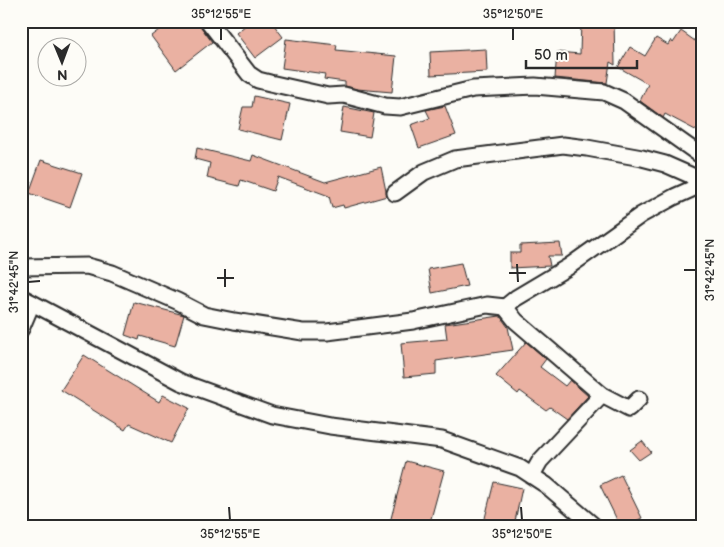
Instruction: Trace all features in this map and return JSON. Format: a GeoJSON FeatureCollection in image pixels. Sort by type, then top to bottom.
{"type":"FeatureCollection","features":[{"type":"Feature","properties":{"kind":"street"},"geometry":{"type":"LineString","coordinates":[[208,21],[249,74],[258,80],[328,96],[344,95],[400,108],[473,89],[502,86],[535,86],[604,92],[624,101],[703,157]]}},
{"type":"Feature","properties":{"kind":"street"},"geometry":{"type":"LineString","coordinates":[[395,193],[424,172],[455,159],[563,145],[657,162],[690,176],[702,184],[641,215],[568,267],[516,298],[505,307]]}},
{"type":"Feature","properties":{"kind":"street"},"geometry":{"type":"LineString","coordinates":[[21,267],[87,266],[112,273],[145,289],[177,301],[204,315],[234,322],[303,332],[326,332],[413,321],[487,304],[505,307],[516,322],[602,395],[629,409],[639,399]]}},
{"type":"Feature","properties":{"kind":"street"},"geometry":{"type":"LineString","coordinates":[[21,329],[27,300],[181,382],[272,415],[330,426],[442,440],[520,468],[546,485],[594,526]]}},
{"type":"Feature","properties":{"kind":"street"},"geometry":{"type":"LineString","coordinates":[[532,475],[540,461],[602,395]]}},
{"type":"Feature","properties":{"kind":"building"},"geometry":{"type":"Polygon","coordinates":[[[171,21],[199,21],[212,42],[176,70],[151,36],[171,21]]]}},
{"type":"Feature","properties":{"kind":"building"},"geometry":{"type":"Polygon","coordinates":[[[251,21],[271,21],[283,37],[255,58],[236,33],[251,21]]]}},
{"type":"Feature","properties":{"kind":"building"},"geometry":{"type":"Polygon","coordinates":[[[581,21],[614,21],[615,65],[610,62],[607,83],[555,78],[557,52],[580,54],[581,21]]]}},
{"type":"Feature","properties":{"kind":"building"},"geometry":{"type":"Polygon","coordinates":[[[703,29],[703,134],[665,114],[663,118],[640,101],[648,84],[618,67],[630,47],[645,56],[656,38],[668,45],[671,40],[673,43],[681,31],[695,41],[703,29]]]}},
{"type":"Feature","properties":{"kind":"building"},"geometry":{"type":"Polygon","coordinates":[[[286,39],[337,45],[336,50],[396,56],[392,92],[357,89],[345,86],[345,82],[324,79],[325,74],[282,68],[286,39]]]}},
{"type":"Feature","properties":{"kind":"building"},"geometry":{"type":"Polygon","coordinates":[[[486,49],[487,72],[431,75],[430,52],[486,49]]]}},
{"type":"Feature","properties":{"kind":"building"},"geometry":{"type":"Polygon","coordinates":[[[254,96],[290,104],[282,140],[238,129],[243,107],[252,107],[254,96]]]}},
{"type":"Feature","properties":{"kind":"building"},"geometry":{"type":"Polygon","coordinates":[[[445,106],[456,135],[419,148],[411,125],[430,118],[426,110],[445,106]]]}},
{"type":"Feature","properties":{"kind":"building"},"geometry":{"type":"Polygon","coordinates":[[[344,107],[374,113],[370,137],[340,132],[344,107]]]}},
{"type":"Feature","properties":{"kind":"building"},"geometry":{"type":"Polygon","coordinates":[[[197,148],[251,161],[253,155],[325,182],[381,167],[387,196],[344,208],[343,205],[332,208],[329,196],[278,177],[273,191],[241,180],[239,186],[207,178],[210,163],[195,159],[197,148]]]}},
{"type":"Feature","properties":{"kind":"building"},"geometry":{"type":"Polygon","coordinates":[[[41,160],[82,173],[70,207],[29,193],[41,160]]]}},
{"type":"Feature","properties":{"kind":"building"},"geometry":{"type":"Polygon","coordinates":[[[560,243],[562,256],[548,256],[550,266],[510,268],[510,253],[520,253],[520,245],[560,243]]]}},
{"type":"Feature","properties":{"kind":"building"},"geometry":{"type":"Polygon","coordinates":[[[461,263],[467,286],[432,293],[428,269],[461,263]]]}},
{"type":"Feature","properties":{"kind":"building"},"geometry":{"type":"Polygon","coordinates":[[[134,302],[184,315],[175,346],[140,336],[139,340],[125,335],[134,302]]]}},
{"type":"Feature","properties":{"kind":"building"},"geometry":{"type":"Polygon","coordinates":[[[500,316],[508,327],[513,350],[436,361],[436,374],[404,377],[401,343],[447,339],[445,324],[500,316]]]}},
{"type":"Feature","properties":{"kind":"building"},"geometry":{"type":"Polygon","coordinates":[[[526,342],[546,359],[540,367],[565,386],[570,380],[588,396],[567,419],[550,407],[546,410],[520,391],[518,394],[496,376],[526,342]]]}},
{"type":"Feature","properties":{"kind":"building"},"geometry":{"type":"Polygon","coordinates":[[[84,355],[159,402],[163,395],[189,408],[171,443],[129,424],[125,430],[61,390],[84,355]]]}},
{"type":"Feature","properties":{"kind":"building"},"geometry":{"type":"Polygon","coordinates":[[[642,441],[651,452],[639,460],[630,450],[642,441]]]}},
{"type":"Feature","properties":{"kind":"building"},"geometry":{"type":"Polygon","coordinates":[[[406,461],[444,471],[429,526],[389,526],[406,461]]]}},
{"type":"Feature","properties":{"kind":"building"},"geometry":{"type":"Polygon","coordinates":[[[621,475],[642,518],[625,526],[620,526],[600,485],[621,475]]]}},
{"type":"Feature","properties":{"kind":"building"},"geometry":{"type":"Polygon","coordinates":[[[494,482],[522,488],[514,526],[483,526],[494,482]]]}}]}
